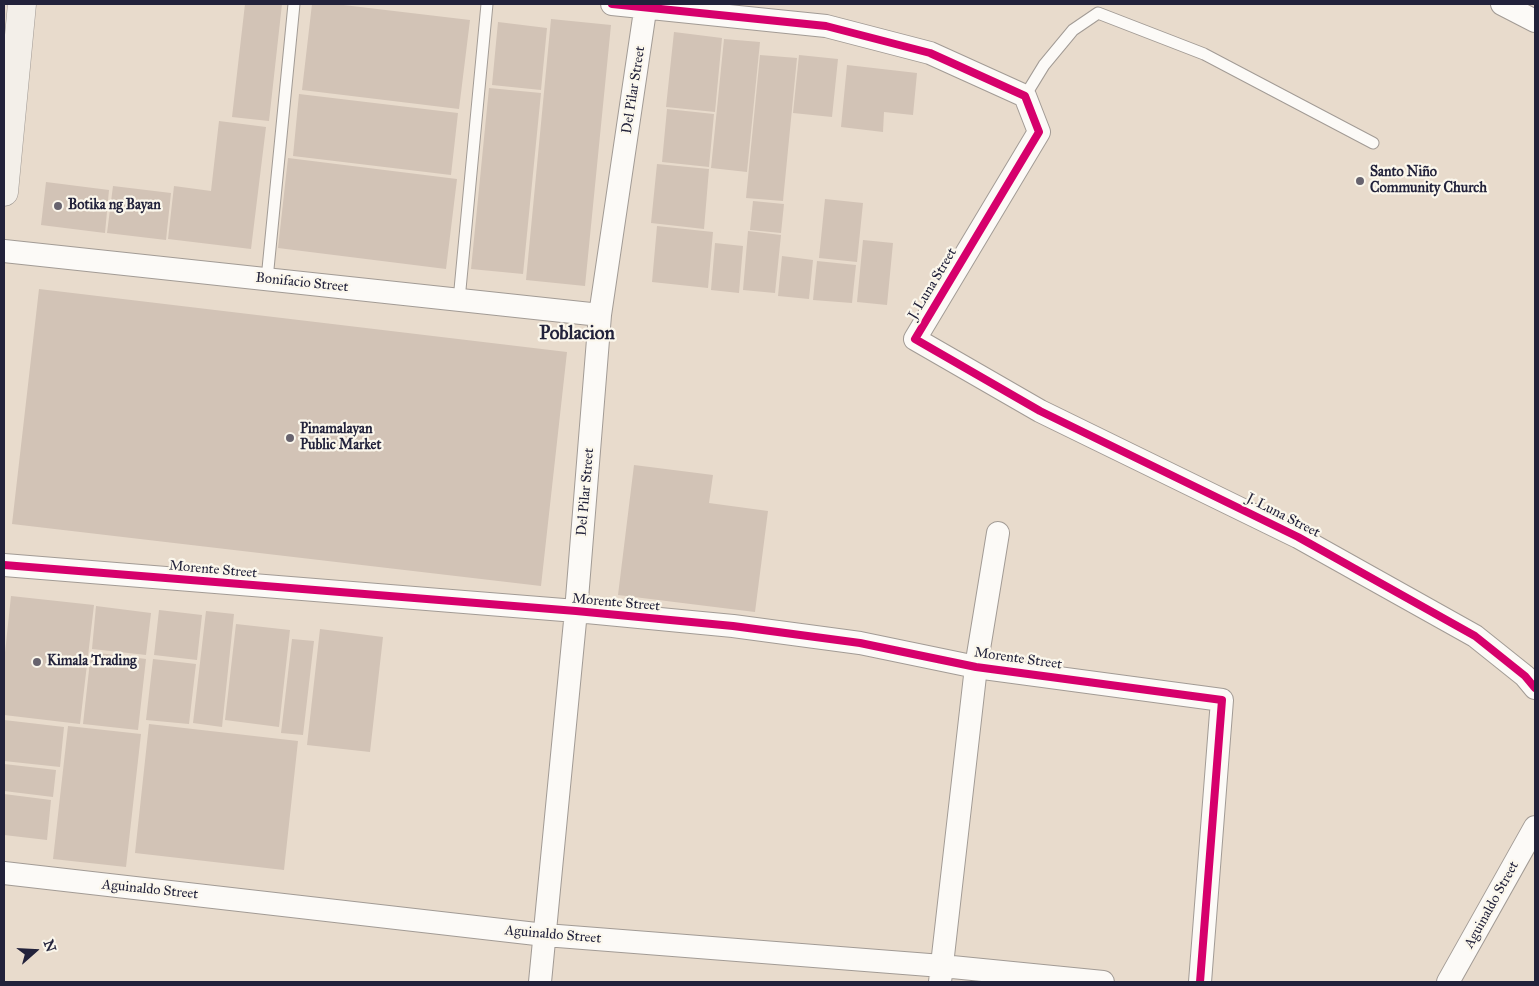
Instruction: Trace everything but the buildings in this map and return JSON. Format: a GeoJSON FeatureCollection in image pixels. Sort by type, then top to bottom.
{"type":"FeatureCollection","features":[{"type":"Feature","properties":{"kind":"street"},"geometry":{"type":"LineString","coordinates":[[4,192],[22,4]]}},
{"type":"Feature","properties":{"kind":"street"},"geometry":{"type":"LineString","coordinates":[[612,4],[826,26],[930,53],[1025,96]]}},
{"type":"Feature","properties":{"kind":"street"},"geometry":{"type":"LineString","coordinates":[[1502,4],[1535,21]]}},
{"type":"Feature","properties":{"kind":"street","name":"Del Pilar Street"},"geometry":{"type":"LineString","coordinates":[[540,982],[576,611],[600,314],[646,6]]}},
{"type":"Feature","properties":{"kind":"street","name":"J. Luna Street"},"geometry":{"type":"LineString","coordinates":[[1025,96],[1039,132],[915,339],[1040,410],[1307,541],[1475,636],[1525,676],[1535,688]]}},
{"type":"Feature","properties":{"kind":"street","name":"Bonifacio Street"},"geometry":{"type":"LineString","coordinates":[[4,252],[600,314]]}},
{"type":"Feature","properties":{"kind":"street"},"geometry":{"type":"LineString","coordinates":[[941,974],[976,667],[998,533]]}},
{"type":"Feature","properties":{"kind":"street","name":"Morente Street"},"geometry":{"type":"LineString","coordinates":[[4,566],[576,611],[733,626],[860,643],[976,667],[1222,700],[1200,982]]}},
{"type":"Feature","properties":{"kind":"street","name":"Aguinaldo Street"},"geometry":{"type":"LineString","coordinates":[[1448,982],[1535,827]]}},
{"type":"Feature","properties":{"kind":"street","name":"Aguinaldo Street"},"geometry":{"type":"LineString","coordinates":[[4,873],[545,935],[941,974],[1103,982]]}},
{"type":"Feature","properties":{"kind":"lane"},"geometry":{"type":"LineString","coordinates":[[267,279],[294,4]]}},
{"type":"Feature","properties":{"kind":"lane"},"geometry":{"type":"LineString","coordinates":[[460,300],[487,4]]}},
{"type":"Feature","properties":{"kind":"lane"},"geometry":{"type":"LineString","coordinates":[[1025,96],[1044,65],[1073,30],[1098,13],[1204,54],[1372,143]]}},
{"type":"Feature","properties":{"kind":"cycle path"},"geometry":{"type":"LineString","coordinates":[[612,4],[826,26],[930,53],[1025,96],[1039,132],[915,339],[1040,411],[1298,537],[1475,636],[1525,676],[1535,688]]}},
{"type":"Feature","properties":{"kind":"cycle path"},"geometry":{"type":"LineString","coordinates":[[4,565],[576,611],[733,626],[860,643],[976,667],[1222,700],[1200,982]]}},
{"type":"Feature","properties":{"kind":"place","name":"Santo Niño Community Church"},"geometry":{"type":"Point","coordinates":[1360,181]}},
{"type":"Feature","properties":{"kind":"place","name":"Botika ng Bayan"},"geometry":{"type":"Point","coordinates":[58,206]}},
{"type":"Feature","properties":{"kind":"place","name":"Pinamalayan Public Market"},"geometry":{"type":"Point","coordinates":[290,438]}},
{"type":"Feature","properties":{"kind":"place","name":"Kimala Trading"},"geometry":{"type":"Point","coordinates":[37,662]}},
{"type":"Feature","properties":{"kind":"district","name":"Poblacion"},"geometry":{"type":"Point","coordinates":[577,334]}}]}
